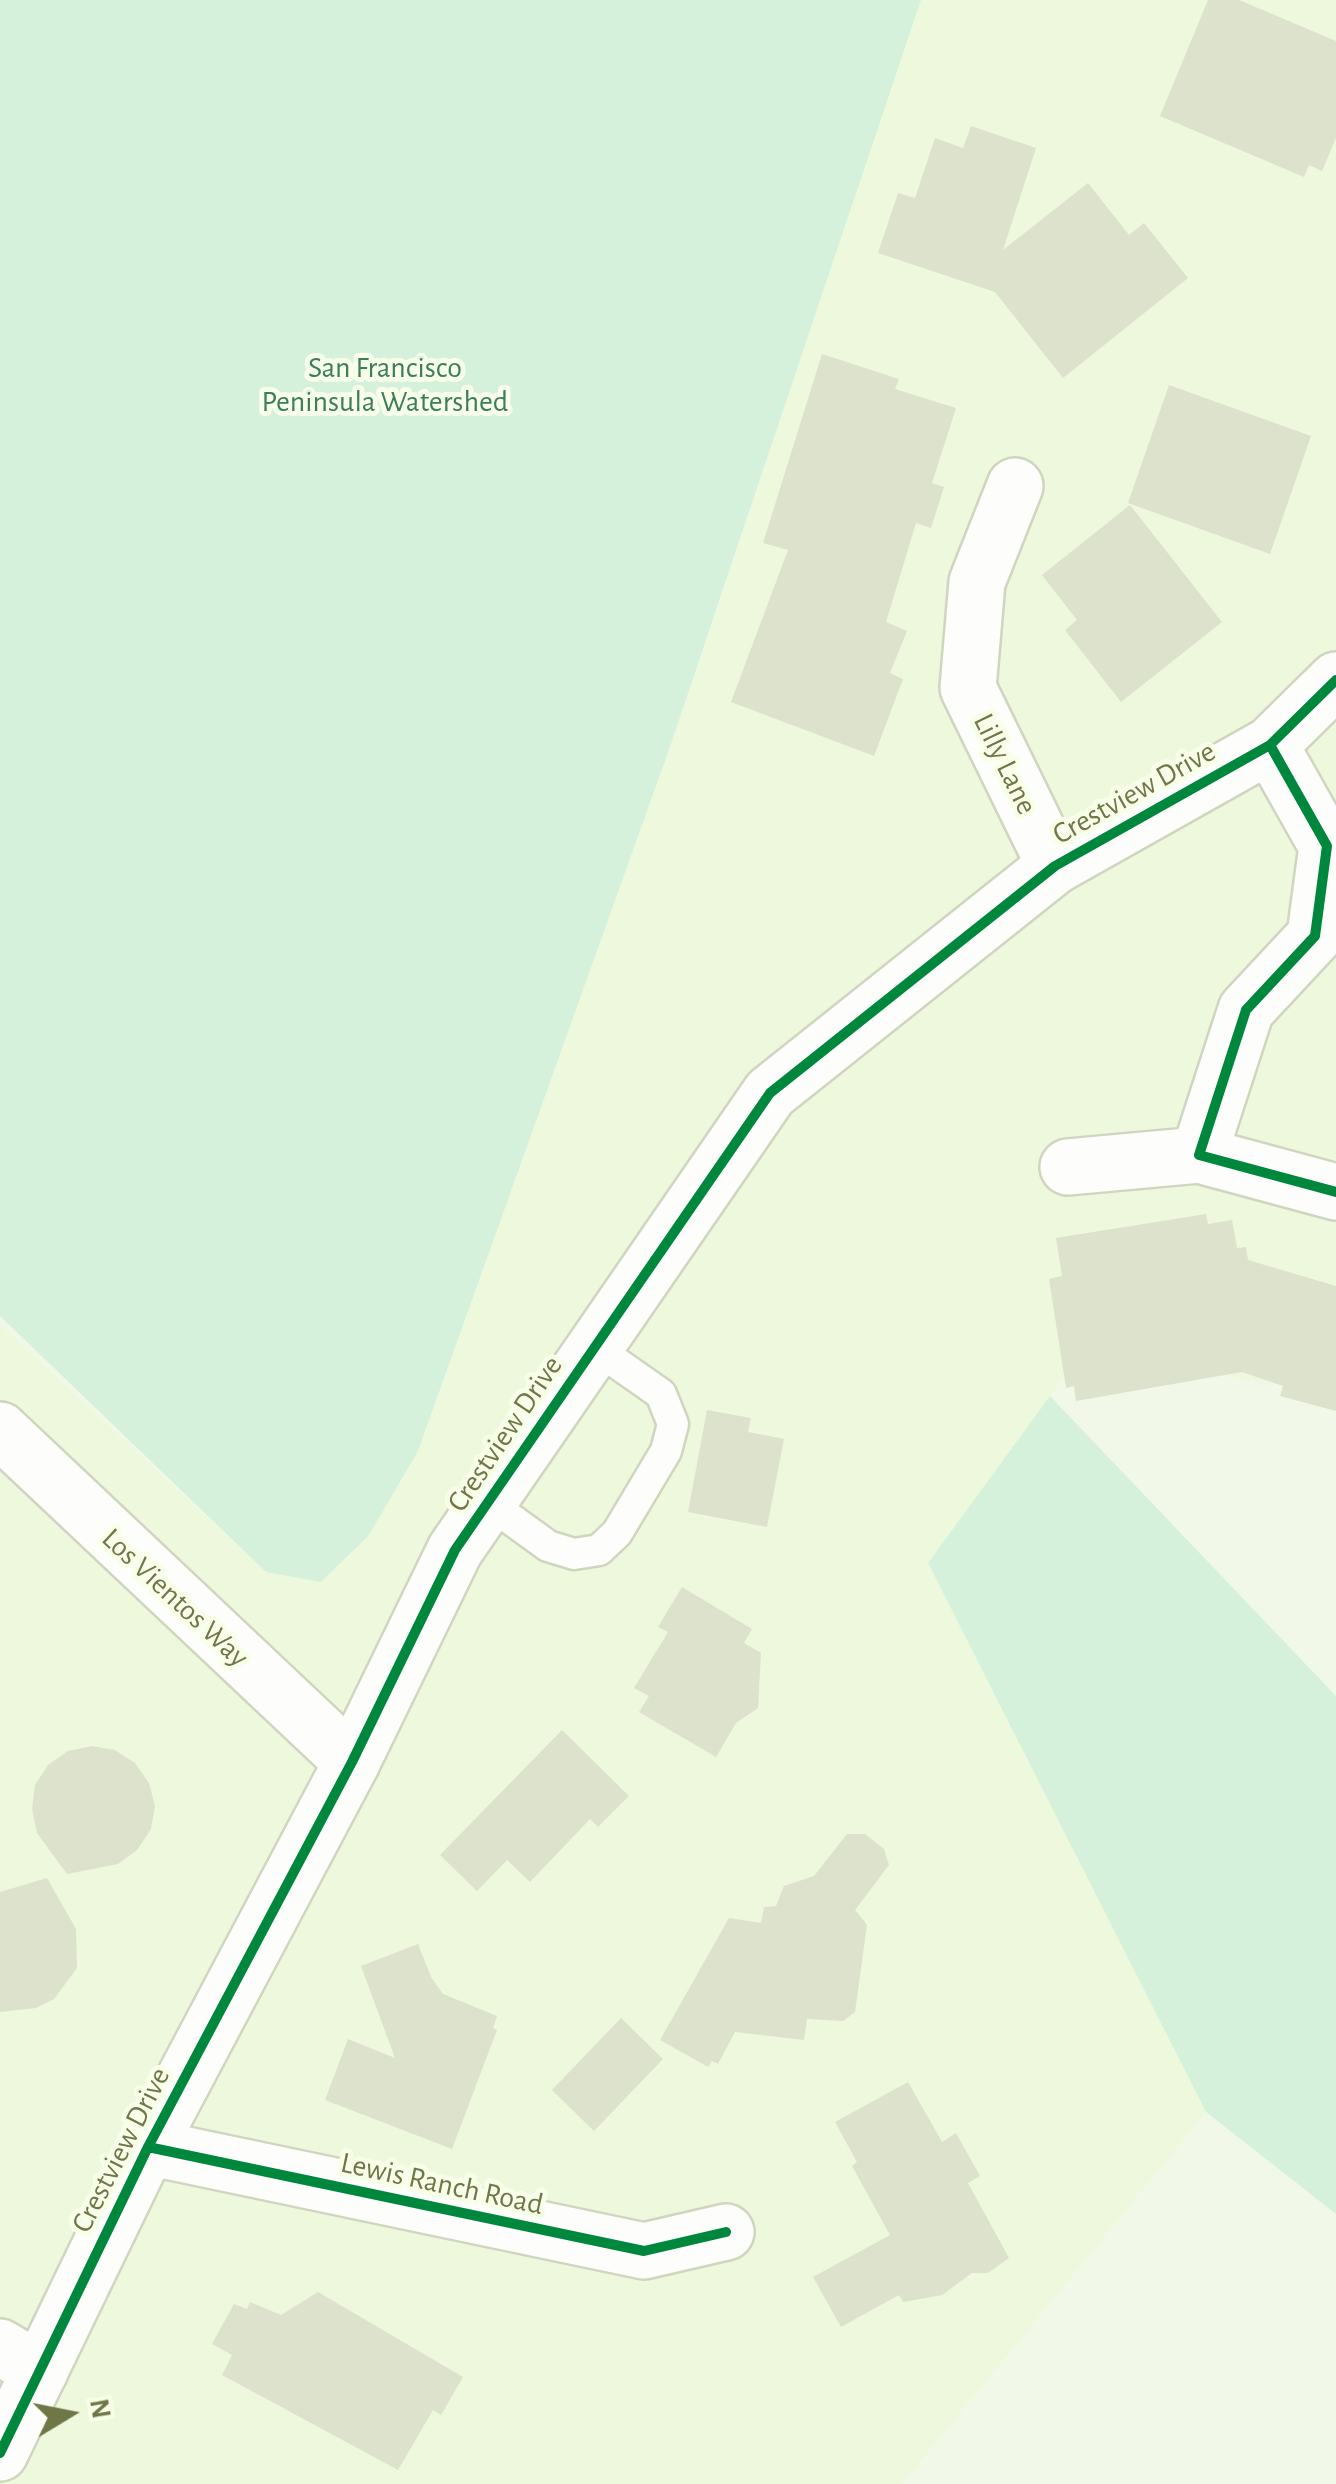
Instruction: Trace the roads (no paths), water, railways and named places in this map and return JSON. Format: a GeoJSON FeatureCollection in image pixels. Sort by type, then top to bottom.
{"type":"FeatureCollection","features":[{"type":"Feature","properties":{"kind":"street","name":"Lilly Lane"},"geometry":{"type":"LineString","coordinates":[[1015,486],[977,582],[968,688],[1054,866]]}},
{"type":"Feature","properties":{"kind":"street","name":"Crestview Drive"},"geometry":{"type":"LineString","coordinates":[[0,2454],[20,2359],[148,2148],[352,1762],[455,1550],[770,1093],[1054,866],[1270,745],[1336,680]]}},
{"type":"Feature","properties":{"kind":"street"},"geometry":{"type":"LineString","coordinates":[[1199,1155],[1246,1010],[1315,936],[1326,846],[1270,745]]}},
{"type":"Feature","properties":{"kind":"street"},"geometry":{"type":"LineString","coordinates":[[1068,1166],[1199,1155],[1336,1192]]}},
{"type":"Feature","properties":{"kind":"street","name":"Los Vientos Way"},"geometry":{"type":"LineString","coordinates":[[0,1430],[352,1762]]}},
{"type":"Feature","properties":{"kind":"street","name":"Lewis Ranch Road"},"geometry":{"type":"LineString","coordinates":[[148,2148],[644,2251],[726,2232]]}},
{"type":"Feature","properties":{"kind":"lane"},"geometry":{"type":"LineString","coordinates":[[490,1504],[548,1546],[574,1554],[599,1550],[617,1533],[666,1450],[673,1424],[661,1394],[594,1347]]}},
{"type":"Feature","properties":{"kind":"park label","name":"San Francisco Peninsula Watershed"},"geometry":{"type":"Point","coordinates":[385,385]}}]}
